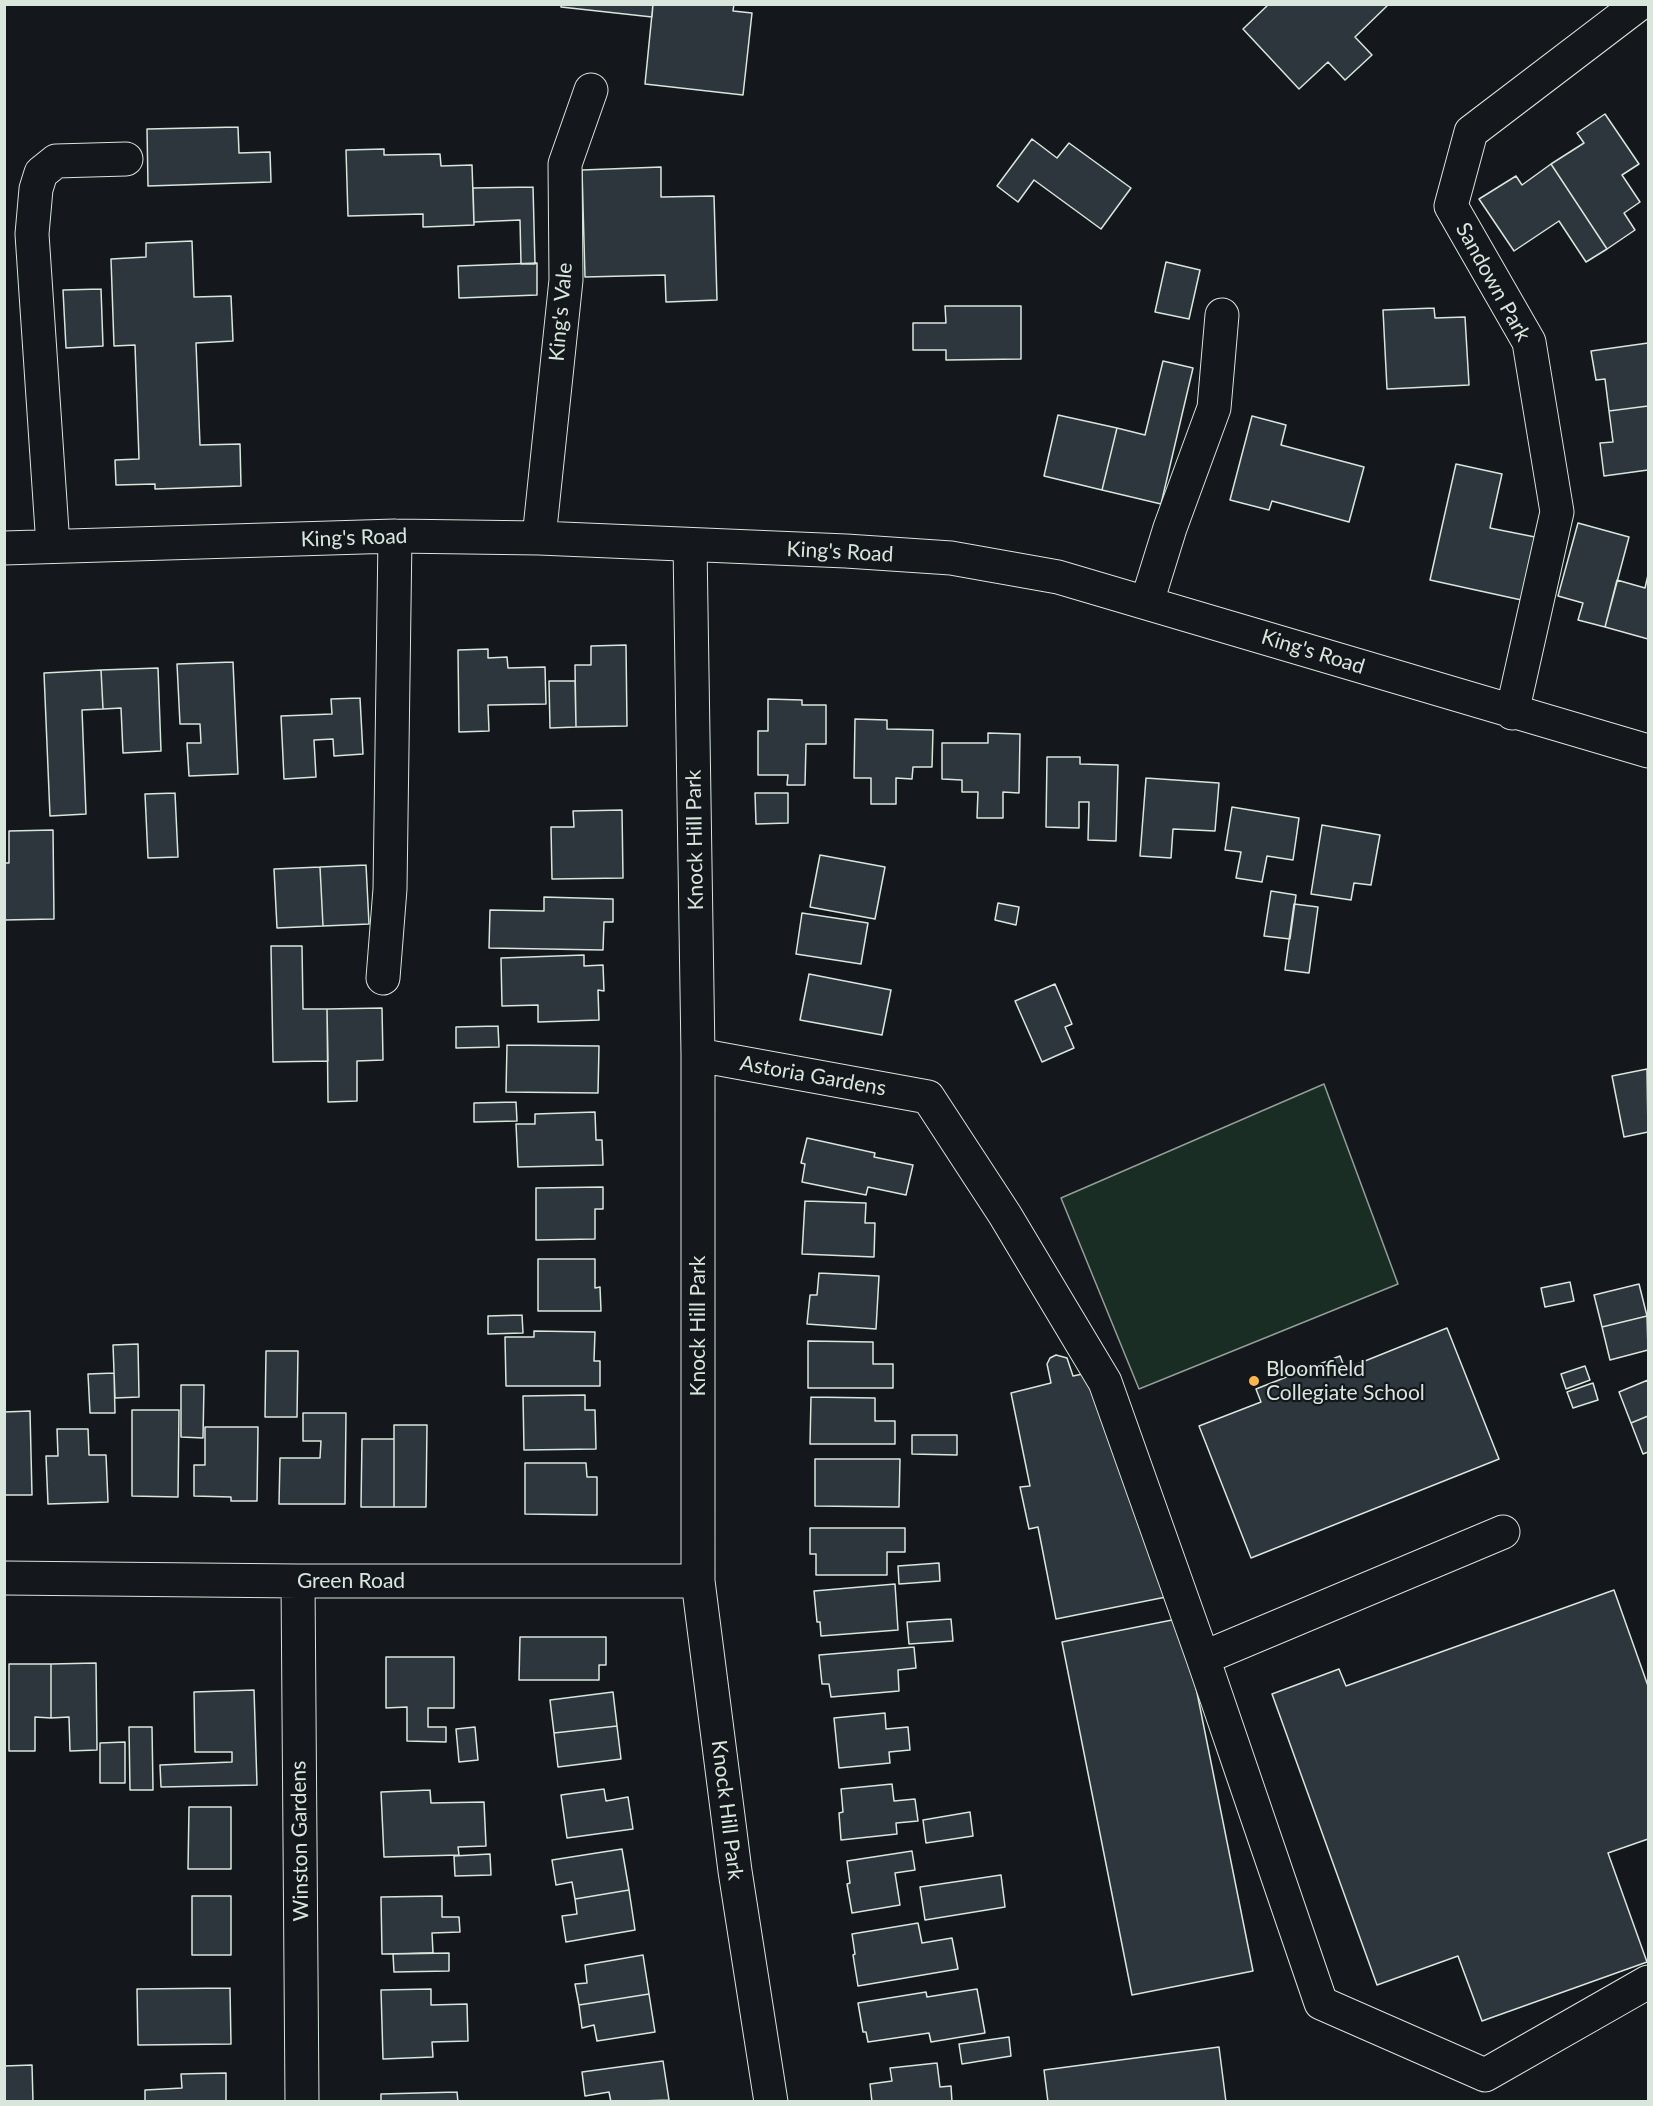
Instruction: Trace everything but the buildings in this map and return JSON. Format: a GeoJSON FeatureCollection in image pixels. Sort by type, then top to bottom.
{"type":"FeatureCollection","features":[{"type":"Feature","properties":{"kind":"street","name":"Sandown Park"},"geometry":{"type":"LineString","coordinates":[[1512,713],[1557,512],[1529,342],[1451,206],[1471,132],[1639,4]]}},
{"type":"Feature","properties":{"kind":"street","name":"King's Vale"},"geometry":{"type":"LineString","coordinates":[[539,538],[566,280],[564,164],[591,90]]}},
{"type":"Feature","properties":{"kind":"street"},"geometry":{"type":"LineString","coordinates":[[53,546],[32,234],[36,189],[41,173],[56,161],[126,159]]}},
{"type":"Feature","properties":{"kind":"street"},"geometry":{"type":"LineString","coordinates":[[1147,602],[1170,528],[1214,408],[1222,315]]}},
{"type":"Feature","properties":{"kind":"street","name":"King's Road"},"geometry":{"type":"LineString","coordinates":[[4,548],[395,536],[539,538],[846,551],[951,558],[1058,577],[1648,752]]}},
{"type":"Feature","properties":{"kind":"street"},"geometry":{"type":"LineString","coordinates":[[382,978],[390,889],[395,536]]}},
{"type":"Feature","properties":{"kind":"street","name":"Knock Hill Park"},"geometry":{"type":"LineString","coordinates":[[690,545],[698,1055],[698,1581],[735,1871],[771,2102]]}},
{"type":"Feature","properties":{"kind":"street","name":"Astoria Gardens"},"geometry":{"type":"LineString","coordinates":[[698,1055],[928,1097],[1005,1215],[1105,1382],[1203,1658]]}},
{"type":"Feature","properties":{"kind":"street"},"geometry":{"type":"LineString","coordinates":[[1503,1532],[1203,1658],[1321,2003],[1486,2088],[1648,1982]]}},
{"type":"Feature","properties":{"kind":"street","name":"Green Road"},"geometry":{"type":"LineString","coordinates":[[4,1578],[698,1581]]}},
{"type":"Feature","properties":{"kind":"street","name":"Winston Gardens"},"geometry":{"type":"LineString","coordinates":[[298,1581],[302,2102]]}},
{"type":"Feature","properties":{"kind":"green space"},"geometry":{"type":"Polygon","coordinates":[[[1324,1084],[1398,1284],[1139,1389],[1061,1198],[1324,1084]]]}},
{"type":"Feature","properties":{"kind":"place","name":"Bloomfield Collegiate School"},"geometry":{"type":"Point","coordinates":[1254,1381]}}]}
